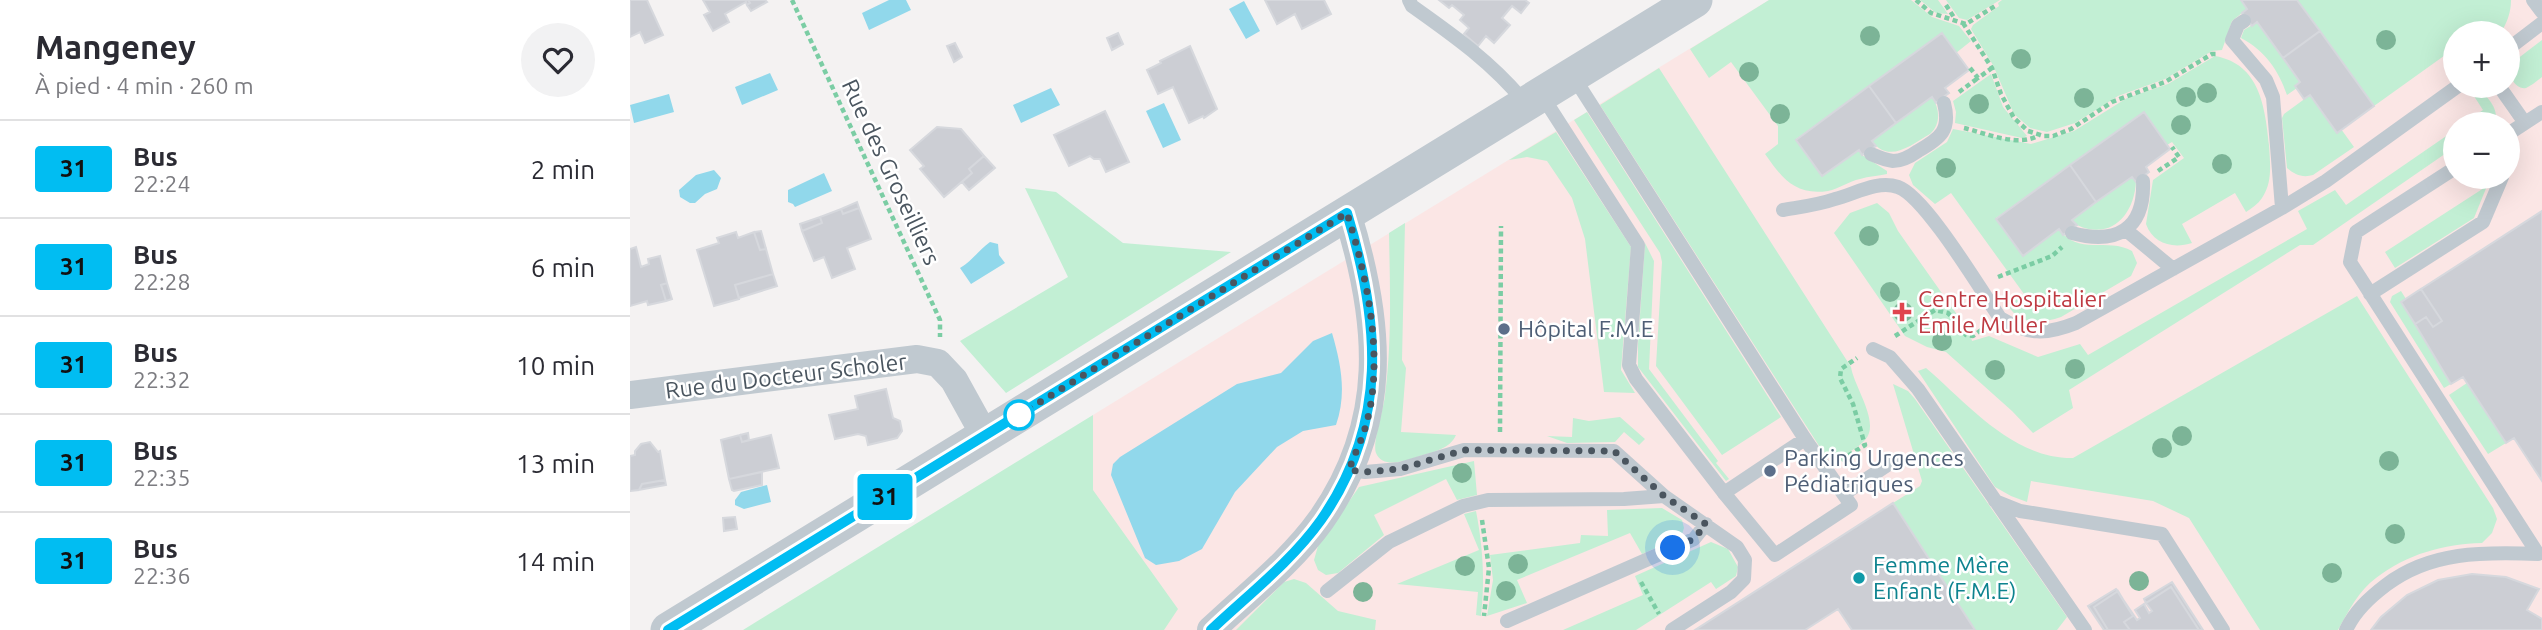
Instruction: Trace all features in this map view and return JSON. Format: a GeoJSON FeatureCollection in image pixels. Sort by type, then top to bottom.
{"type":"FeatureCollection","features":[{"type":"Feature","properties":{"kind":"street"},"geometry":{"type":"LineString","coordinates":[[668,630],[1572,75],[1673,9]]}},
{"type":"Feature","properties":{"kind":"street"},"geometry":{"type":"LineString","coordinates":[[1211,630],[1291,555],[1312,530],[1349,470],[1367,424],[1374,360],[1371,318],[1364,275],[1347,213]]}},
{"type":"Feature","properties":{"kind":"street","name":"Rue du Docteur Scholer"},"geometry":{"type":"LineString","coordinates":[[630,395],[917,359],[938,363],[954,380],[985,436]]}},
{"type":"Feature","properties":{"kind":"lane"},"geometry":{"type":"LineString","coordinates":[[1409,0],[1412,6],[1485,60],[1511,86],[1533,99],[1638,245],[1629,365],[1724,493],[1775,555],[1852,505],[1805,439],[1572,75]]}},
{"type":"Feature","properties":{"kind":"lane"},"geometry":{"type":"LineString","coordinates":[[2533,0],[2542,12]]}},
{"type":"Feature","properties":{"kind":"lane"},"geometry":{"type":"LineString","coordinates":[[2244,21],[2238,25],[2232,40],[2266,80],[2273,97],[2282,208]]}},
{"type":"Feature","properties":{"kind":"lane"},"geometry":{"type":"LineString","coordinates":[[2520,40],[2542,23]]}},
{"type":"Feature","properties":{"kind":"lane"},"geometry":{"type":"LineString","coordinates":[[1783,210],[1835,200],[1880,186],[1898,187],[1924,208],[2000,318],[2017,329],[2047,331],[2076,324],[2282,208],[2326,181],[2443,97]]}},
{"type":"Feature","properties":{"kind":"lane"},"geometry":{"type":"LineString","coordinates":[[2507,98],[2525,123]]}},
{"type":"Feature","properties":{"kind":"lane"},"geometry":{"type":"LineString","coordinates":[[1871,154],[1881,159],[1897,161],[1908,158],[1934,142],[1940,137],[1946,124],[1944,103]]}},
{"type":"Feature","properties":{"kind":"lane"},"geometry":{"type":"LineString","coordinates":[[2520,126],[2542,112]]}},
{"type":"Feature","properties":{"kind":"lane"},"geometry":{"type":"LineString","coordinates":[[1897,161],[1898,187]]}},
{"type":"Feature","properties":{"kind":"lane"},"geometry":{"type":"LineString","coordinates":[[2346,630],[2368,598],[2399,575],[2423,563],[2454,555],[2488,552],[2538,554],[2350,262],[2356,232],[2443,176]]}},
{"type":"Feature","properties":{"kind":"lane"},"geometry":{"type":"LineString","coordinates":[[2070,236],[2100,239],[2126,230],[2138,215],[2142,204],[2143,181]]}},
{"type":"Feature","properties":{"kind":"lane"},"geometry":{"type":"LineString","coordinates":[[2371,294],[2483,222],[2497,189]]}},
{"type":"Feature","properties":{"kind":"lane"},"geometry":{"type":"LineString","coordinates":[[2126,230],[2174,269]]}},
{"type":"Feature","properties":{"kind":"lane"},"geometry":{"type":"LineString","coordinates":[[1873,349],[1890,357],[1918,389],[2085,630]]}},
{"type":"Feature","properties":{"kind":"lane"},"geometry":{"type":"LineString","coordinates":[[1724,493],[1805,439]]}},
{"type":"Feature","properties":{"kind":"lane"},"geometry":{"type":"LineString","coordinates":[[1349,470],[1365,472],[1400,469],[1464,450],[1614,451],[1664,496],[1737,547],[1747,558],[1744,579],[1731,592],[1672,630]]}},
{"type":"Feature","properties":{"kind":"lane"},"geometry":{"type":"LineString","coordinates":[[1850,490],[1895,460]]}},
{"type":"Feature","properties":{"kind":"lane"},"geometry":{"type":"LineString","coordinates":[[1327,591],[1389,542],[1463,506],[1488,500],[1664,496]]}},
{"type":"Feature","properties":{"kind":"lane"},"geometry":{"type":"LineString","coordinates":[[1996,501],[2020,511],[2162,534],[2224,630]]}},
{"type":"Feature","properties":{"kind":"lane"},"geometry":{"type":"LineString","coordinates":[[1507,621],[1694,539],[1706,524]]}},
{"type":"Feature","properties":{"kind":"path","name":"Rue des Groseilliers"},"geometry":{"type":"LineString","coordinates":[[792,0],[940,320],[938,363]]}},
{"type":"Feature","properties":{"kind":"path"},"geometry":{"type":"LineString","coordinates":[[1916,0],[1931,13],[1963,23],[1992,68],[2001,94],[2014,118],[2028,131],[2039,135],[2053,136],[2071,130],[2112,102],[2165,82],[2212,54],[2245,55]]}},
{"type":"Feature","properties":{"kind":"path"},"geometry":{"type":"LineString","coordinates":[[1946,5],[1956,19]]}},
{"type":"Feature","properties":{"kind":"path"},"geometry":{"type":"LineString","coordinates":[[1963,23],[1973,21],[1996,6]]}},
{"type":"Feature","properties":{"kind":"path"},"geometry":{"type":"LineString","coordinates":[[1970,68],[1978,78],[1992,68]]}},
{"type":"Feature","properties":{"kind":"path"},"geometry":{"type":"LineString","coordinates":[[1946,124],[2019,140],[2029,140],[2039,135]]}},
{"type":"Feature","properties":{"kind":"path"},"geometry":{"type":"LineString","coordinates":[[2172,146],[2178,155]]}},
{"type":"Feature","properties":{"kind":"path"},"geometry":{"type":"LineString","coordinates":[[1500,443],[1501,226]]}},
{"type":"Feature","properties":{"kind":"path"},"geometry":{"type":"LineString","coordinates":[[2011,270],[2052,257],[2070,236]]}},
{"type":"Feature","properties":{"kind":"path"},"geometry":{"type":"LineString","coordinates":[[1900,332],[1935,310],[1948,313],[1966,335],[1973,336],[1991,324]]}},
{"type":"Feature","properties":{"kind":"path"},"geometry":{"type":"LineString","coordinates":[[1832,466],[1864,445],[1853,404],[1840,378],[1841,369],[1853,360]]}},
{"type":"Feature","properties":{"kind":"path"},"geometry":{"type":"LineString","coordinates":[[1480,510],[1489,568],[1485,616]]}},
{"type":"Feature","properties":{"kind":"path"},"geometry":{"type":"LineString","coordinates":[[1647,593],[1659,615]]}},
{"type":"Feature","properties":{"kind":"shaded area","name":"Centre Hospitalier Émile Muller"},"geometry":{"type":"Polygon","coordinates":[[[1769,0],[2542,0],[2542,630],[973,630],[1093,490],[1093,415],[1769,0]]]}},
{"type":"Feature","properties":{"kind":"green space"},"geometry":{"type":"Polygon","coordinates":[[[1769,0],[1911,0],[1932,17],[1959,26],[1971,41],[1956,53],[1942,33],[1796,139],[1822,176],[1859,150],[1862,155],[1887,171],[1887,174],[1856,180],[1828,191],[1798,188],[1777,171],[1765,154],[1778,144],[1778,126],[1731,62],[1709,78],[1690,49],[1769,0]]]}},
{"type":"Feature","properties":{"kind":"green space"},"geometry":{"type":"Polygon","coordinates":[[[1920,0],[1938,0],[1948,14],[1936,13],[1920,0]]]}},
{"type":"Feature","properties":{"kind":"green space"},"geometry":{"type":"Polygon","coordinates":[[[1946,0],[2000,0],[1967,20],[1959,18],[1946,0]]]}},
{"type":"Feature","properties":{"kind":"green space"},"geometry":{"type":"Polygon","coordinates":[[[2002,0],[2241,0],[2247,9],[2232,21],[2222,50],[2212,51],[2165,79],[2118,96],[2075,123],[2047,132],[2030,128],[2014,114],[1993,65],[1971,29],[1999,6],[1998,3],[2002,0]]]}},
{"type":"Feature","properties":{"kind":"green space"},"geometry":{"type":"Polygon","coordinates":[[[2297,0],[2511,0],[2506,21],[2443,21],[2443,57],[2374,106],[2297,0]]]}},
{"type":"Feature","properties":{"kind":"green space"},"geometry":{"type":"Polygon","coordinates":[[[2257,22],[2300,82],[2295,86],[2297,88],[2287,95],[2270,62],[2241,38],[2244,30],[2257,22]]]}},
{"type":"Feature","properties":{"kind":"green space"},"geometry":{"type":"Polygon","coordinates":[[[2542,40],[2542,77],[2526,88],[2520,87],[2520,57],[2542,40]]]}},
{"type":"Feature","properties":{"kind":"green space"},"geometry":{"type":"Polygon","coordinates":[[[2215,56],[2242,68],[2251,78],[2262,102],[2270,165],[2266,192],[2257,204],[2246,212],[2235,193],[2182,224],[2192,243],[2171,245],[2159,240],[2153,236],[2146,224],[2153,180],[2184,158],[2172,142],[2167,145],[2143,113],[1996,218],[2023,255],[2059,229],[2075,242],[2113,245],[2132,251],[2137,263],[2131,276],[2061,317],[2031,321],[2013,312],[2008,306],[2024,294],[1951,193],[1935,204],[1913,185],[1909,175],[1915,163],[1947,142],[1953,129],[2031,144],[2074,131],[2127,98],[2168,84],[2215,56]]]}},
{"type":"Feature","properties":{"kind":"green space"},"geometry":{"type":"Polygon","coordinates":[[[1659,68],[1851,367],[1868,415],[1869,433],[1859,446],[1838,459],[1823,452],[1600,105],[1659,68]]]}},
{"type":"Feature","properties":{"kind":"green space"},"geometry":{"type":"Polygon","coordinates":[[[1991,74],[2003,107],[2027,136],[2022,138],[1955,123],[1953,101],[1991,74]]]}},
{"type":"Feature","properties":{"kind":"green space"},"geometry":{"type":"Polygon","coordinates":[[[2310,95],[2336,132],[2341,129],[2354,147],[2313,175],[2302,176],[2287,168],[2282,118],[2310,95]]]}},
{"type":"Feature","properties":{"kind":"green space"},"geometry":{"type":"Polygon","coordinates":[[[1932,97],[1938,116],[1936,126],[1930,134],[1893,152],[1879,148],[1872,141],[1932,97]]]}},
{"type":"Feature","properties":{"kind":"green space"},"geometry":{"type":"Polygon","coordinates":[[[2475,98],[2488,98],[2495,112],[2480,112],[2483,110],[2475,98]]]}},
{"type":"Feature","properties":{"kind":"green space"},"geometry":{"type":"Polygon","coordinates":[[[1587,112],[1781,417],[1722,455],[1656,366],[1662,262],[1660,253],[1574,120],[1587,112]]]}},
{"type":"Feature","properties":{"kind":"green space"},"geometry":{"type":"Polygon","coordinates":[[[1556,132],[1631,247],[1621,370],[1635,393],[1604,392],[1585,239],[1572,198],[1547,161],[1527,157],[1509,160],[1556,132]]]}},
{"type":"Feature","properties":{"kind":"green space"},"geometry":{"type":"Polygon","coordinates":[[[2443,138],[2443,155],[2313,245],[2300,245],[2069,390],[2073,408],[2033,433],[1946,352],[1927,347],[1905,336],[1834,233],[1850,213],[1877,203],[1889,213],[1898,231],[1970,333],[1972,341],[1989,336],[2038,357],[2080,344],[2088,355],[2307,229],[2298,211],[2335,190],[2346,205],[2443,138]]]}},
{"type":"Feature","properties":{"kind":"green space"},"geometry":{"type":"Polygon","coordinates":[[[2132,177],[2136,182],[2131,205],[2119,222],[2100,230],[2077,225],[2072,220],[2132,177]]]}},
{"type":"Feature","properties":{"kind":"green space"},"geometry":{"type":"Polygon","coordinates":[[[1025,188],[1056,192],[1123,243],[1231,252],[1006,393],[960,341],[1068,277],[1025,188]]]}},
{"type":"Feature","properties":{"kind":"green space"},"geometry":{"type":"Polygon","coordinates":[[[2486,189],[2474,218],[2395,268],[2385,252],[2486,189]]]}},
{"type":"Feature","properties":{"kind":"green space"},"geometry":{"type":"Polygon","coordinates":[[[1405,223],[1402,360],[1406,368],[1401,432],[1456,435],[1450,444],[1441,449],[1403,461],[1390,462],[1379,458],[1375,448],[1389,355],[1389,233],[1405,223]]]}},
{"type":"Feature","properties":{"kind":"green space"},"geometry":{"type":"Polygon","coordinates":[[[1645,243],[1654,261],[1649,369],[1718,461],[1716,463],[1729,479],[1726,481],[1638,367],[1645,243]]]}},
{"type":"Feature","properties":{"kind":"green space"},"geometry":{"type":"Polygon","coordinates":[[[2401,291],[2406,299],[2401,302],[2451,384],[2444,388],[2390,302],[2392,296],[2401,291]]]}},
{"type":"Feature","properties":{"kind":"green space"},"geometry":{"type":"Polygon","coordinates":[[[2357,296],[2493,508],[2497,519],[2492,533],[2482,543],[2426,552],[2400,563],[2376,578],[2354,602],[2338,630],[2260,630],[2189,518],[2153,501],[2031,481],[2027,502],[1995,487],[1918,371],[1926,368],[1975,413],[2011,439],[2051,456],[2073,458],[2357,296]]]}},
{"type":"Feature","properties":{"kind":"green space"},"geometry":{"type":"Polygon","coordinates":[[[2467,383],[2506,443],[2488,454],[2449,395],[2467,383]]]}},
{"type":"Feature","properties":{"kind":"green space"},"geometry":{"type":"Polygon","coordinates":[[[1893,384],[1908,391],[1915,399],[2067,617],[2057,630],[1975,630],[1893,503],[1920,486],[1922,481],[1893,384]]]}},
{"type":"Feature","properties":{"kind":"green space"},"geometry":{"type":"Polygon","coordinates":[[[1093,415],[1093,490],[1178,609],[1164,630],[743,630],[1093,415]]]}},
{"type":"Feature","properties":{"kind":"green space"},"geometry":{"type":"Polygon","coordinates":[[[1620,417],[1645,439],[1639,445],[1624,432],[1615,442],[1567,443],[1547,436],[1572,437],[1573,418],[1589,421],[1620,417]]]}},
{"type":"Feature","properties":{"kind":"green space"},"geometry":{"type":"Polygon","coordinates":[[[1474,461],[1477,495],[1457,500],[1446,479],[1374,515],[1384,535],[1338,573],[1326,575],[1318,570],[1314,560],[1318,546],[1359,487],[1474,461]]]}},
{"type":"Feature","properties":{"kind":"green space"},"geometry":{"type":"Polygon","coordinates":[[[1662,508],[1682,520],[1684,528],[1681,537],[1642,554],[1630,533],[1517,580],[1527,603],[1487,616],[1493,580],[1490,555],[1580,543],[1581,535],[1608,536],[1607,510],[1662,508]]]}},
{"type":"Feature","properties":{"kind":"green space"},"geometry":{"type":"Polygon","coordinates":[[[1476,511],[1483,563],[1481,616],[1476,615],[1478,592],[1397,584],[1479,550],[1464,514],[1476,511]]]}},
{"type":"Feature","properties":{"kind":"green space"},"geometry":{"type":"Polygon","coordinates":[[[1711,542],[1728,549],[1738,567],[1736,576],[1716,589],[1711,582],[1636,630],[1563,630],[1643,595],[1635,576],[1711,542]]]}},
{"type":"Feature","properties":{"kind":"green space"},"geometry":{"type":"Polygon","coordinates":[[[1294,579],[1306,583],[1338,611],[1376,620],[1375,630],[1236,630],[1284,582],[1294,579]]]}},
{"type":"Feature","properties":{"kind":"water"},"geometry":{"type":"Polygon","coordinates":[[[889,0],[906,0],[911,10],[869,30],[862,13],[889,0]]]}},
{"type":"Feature","properties":{"kind":"water"},"geometry":{"type":"Polygon","coordinates":[[[1244,1],[1260,31],[1246,39],[1229,9],[1244,1]]]}},
{"type":"Feature","properties":{"kind":"water"},"geometry":{"type":"Polygon","coordinates":[[[770,73],[778,90],[742,105],[735,87],[770,73]]]}},
{"type":"Feature","properties":{"kind":"water"},"geometry":{"type":"Polygon","coordinates":[[[1051,88],[1060,105],[1021,123],[1013,105],[1051,88]]]}},
{"type":"Feature","properties":{"kind":"water"},"geometry":{"type":"Polygon","coordinates":[[[669,94],[674,112],[634,123],[630,105],[669,94]]]}},
{"type":"Feature","properties":{"kind":"water"},"geometry":{"type":"Polygon","coordinates":[[[1164,103],[1181,140],[1163,148],[1146,111],[1164,103]]]}},
{"type":"Feature","properties":{"kind":"water"},"geometry":{"type":"Polygon","coordinates":[[[714,170],[721,178],[717,189],[705,194],[695,203],[680,197],[679,190],[696,175],[714,170]]]}},
{"type":"Feature","properties":{"kind":"water"},"geometry":{"type":"Polygon","coordinates":[[[824,173],[832,191],[795,207],[788,202],[788,190],[824,173]]]}},
{"type":"Feature","properties":{"kind":"water"},"geometry":{"type":"Polygon","coordinates":[[[990,242],[998,244],[999,255],[1005,263],[971,284],[960,268],[990,242]]]}},
{"type":"Feature","properties":{"kind":"water"},"geometry":{"type":"Polygon","coordinates":[[[1332,333],[1342,379],[1336,425],[1303,431],[1277,447],[1235,492],[1202,549],[1179,561],[1156,565],[1145,558],[1111,475],[1113,464],[1237,384],[1281,373],[1313,341],[1332,333]]]}},
{"type":"Feature","properties":{"kind":"water"},"geometry":{"type":"Polygon","coordinates":[[[767,485],[771,502],[744,509],[735,505],[741,492],[767,485]]]}},
{"type":"Feature","properties":{"kind":"building"},"geometry":{"type":"Polygon","coordinates":[[[630,0],[647,0],[663,35],[645,43],[640,32],[630,37],[630,0]]]}},
{"type":"Feature","properties":{"kind":"building"},"geometry":{"type":"Polygon","coordinates":[[[703,0],[748,0],[750,3],[747,5],[746,2],[725,14],[729,22],[713,31],[704,15],[710,12],[703,0]]]}},
{"type":"Feature","properties":{"kind":"building"},"geometry":{"type":"Polygon","coordinates":[[[748,0],[767,2],[751,11],[747,5],[750,3],[748,0]]]}},
{"type":"Feature","properties":{"kind":"building"},"geometry":{"type":"Polygon","coordinates":[[[1265,0],[1324,0],[1331,14],[1302,29],[1295,14],[1277,24],[1265,0]]]}},
{"type":"Feature","properties":{"kind":"building"},"geometry":{"type":"Polygon","coordinates":[[[1439,0],[1525,0],[1529,3],[1521,13],[1512,6],[1502,18],[1510,25],[1494,43],[1486,36],[1478,46],[1464,34],[1469,28],[1460,20],[1464,15],[1452,5],[1449,8],[1439,0]]]}},
{"type":"Feature","properties":{"kind":"building"},"geometry":{"type":"Polygon","coordinates":[[[2241,0],[2297,0],[2320,31],[2283,58],[2257,22],[2252,26],[2242,13],[2247,9],[2241,0]]]}},
{"type":"Feature","properties":{"kind":"building"},"geometry":{"type":"Polygon","coordinates":[[[2320,31],[2374,106],[2337,133],[2310,95],[2304,99],[2295,86],[2300,82],[2283,58],[2320,31]]]}},
{"type":"Feature","properties":{"kind":"building"},"geometry":{"type":"Polygon","coordinates":[[[1118,33],[1123,44],[1112,50],[1107,38],[1118,33]]]}},
{"type":"Feature","properties":{"kind":"building"},"geometry":{"type":"Polygon","coordinates":[[[1942,33],[1969,70],[1945,88],[1949,93],[1936,103],[1932,97],[1896,123],[1869,86],[1942,33]]]}},
{"type":"Feature","properties":{"kind":"building"},"geometry":{"type":"Polygon","coordinates":[[[955,43],[962,57],[954,62],[947,46],[955,43]]]}},
{"type":"Feature","properties":{"kind":"building"},"geometry":{"type":"Polygon","coordinates":[[[1190,46],[1217,109],[1204,118],[1203,116],[1189,123],[1173,87],[1158,94],[1147,70],[1190,46]]]}},
{"type":"Feature","properties":{"kind":"building"},"geometry":{"type":"Polygon","coordinates":[[[1869,86],[1896,123],[1872,141],[1876,146],[1862,155],[1859,150],[1822,176],[1796,140],[1869,86]]]}},
{"type":"Feature","properties":{"kind":"building"},"geometry":{"type":"Polygon","coordinates":[[[1105,111],[1129,162],[1106,172],[1100,159],[1090,156],[1069,166],[1054,135],[1105,111]]]}},
{"type":"Feature","properties":{"kind":"building"},"geometry":{"type":"Polygon","coordinates":[[[2144,112],[2170,149],[2146,167],[2149,172],[2136,182],[2132,177],[2096,202],[2070,165],[2144,112]]]}},
{"type":"Feature","properties":{"kind":"building"},"geometry":{"type":"Polygon","coordinates":[[[937,127],[961,129],[984,156],[969,169],[972,173],[944,197],[920,169],[924,166],[910,150],[937,127]]]}},
{"type":"Feature","properties":{"kind":"building"},"geometry":{"type":"Polygon","coordinates":[[[984,156],[995,168],[969,190],[962,182],[972,173],[969,169],[984,156]]]}},
{"type":"Feature","properties":{"kind":"building"},"geometry":{"type":"Polygon","coordinates":[[[2070,165],[2096,202],[2072,220],[2077,225],[2063,235],[2059,229],[2023,256],[1996,219],[2070,165]]]}},
{"type":"Feature","properties":{"kind":"building"},"geometry":{"type":"Polygon","coordinates":[[[857,202],[859,208],[843,214],[841,209],[857,202]]]}},
{"type":"Feature","properties":{"kind":"building"},"geometry":{"type":"Polygon","coordinates":[[[859,208],[871,239],[847,248],[855,269],[832,278],[824,257],[814,261],[802,231],[822,223],[820,217],[841,209],[843,214],[859,208]]]}},
{"type":"Feature","properties":{"kind":"building"},"geometry":{"type":"Polygon","coordinates":[[[2542,211],[2542,481],[2514,438],[2506,443],[2463,377],[2451,384],[2415,324],[2426,317],[2433,327],[2442,321],[2421,289],[2542,211]]]}},
{"type":"Feature","properties":{"kind":"building"},"geometry":{"type":"Polygon","coordinates":[[[820,217],[822,223],[802,231],[800,224],[820,217]]]}},
{"type":"Feature","properties":{"kind":"building"},"geometry":{"type":"Polygon","coordinates":[[[761,231],[766,249],[760,250],[754,232],[761,231]]]}},
{"type":"Feature","properties":{"kind":"building"},"geometry":{"type":"Polygon","coordinates":[[[736,232],[738,238],[754,232],[760,250],[766,249],[773,274],[735,285],[739,299],[714,306],[697,250],[719,243],[717,238],[736,232]]]}},
{"type":"Feature","properties":{"kind":"building"},"geometry":{"type":"Polygon","coordinates":[[[636,247],[641,267],[649,264],[648,259],[660,256],[667,283],[661,285],[666,301],[648,305],[647,301],[630,306],[630,249],[636,247]]]}},
{"type":"Feature","properties":{"kind":"building"},"geometry":{"type":"Polygon","coordinates":[[[773,274],[777,286],[739,298],[735,285],[773,274]]]}},
{"type":"Feature","properties":{"kind":"building"},"geometry":{"type":"Polygon","coordinates":[[[667,283],[672,299],[666,301],[661,285],[667,283]]]}},
{"type":"Feature","properties":{"kind":"building"},"geometry":{"type":"Polygon","coordinates":[[[2421,289],[2442,321],[2433,327],[2426,317],[2415,324],[2401,302],[2421,289]]]}},
{"type":"Feature","properties":{"kind":"building"},"geometry":{"type":"Polygon","coordinates":[[[886,389],[893,418],[900,421],[902,431],[897,438],[868,445],[866,436],[858,434],[835,439],[829,415],[858,409],[855,396],[886,389]]]}},
{"type":"Feature","properties":{"kind":"building"},"geometry":{"type":"Polygon","coordinates":[[[748,433],[749,440],[742,442],[740,435],[748,433]]]}},
{"type":"Feature","properties":{"kind":"building"},"geometry":{"type":"Polygon","coordinates":[[[740,435],[742,442],[771,435],[779,468],[729,479],[721,440],[740,435]]]}},
{"type":"Feature","properties":{"kind":"building"},"geometry":{"type":"Polygon","coordinates":[[[650,442],[660,451],[665,480],[642,484],[639,490],[630,491],[630,456],[635,455],[641,444],[650,442]]]}},
{"type":"Feature","properties":{"kind":"building"},"geometry":{"type":"Polygon","coordinates":[[[762,472],[762,485],[732,490],[729,479],[762,472]]]}},
{"type":"Feature","properties":{"kind":"building"},"geometry":{"type":"Polygon","coordinates":[[[665,480],[666,485],[639,490],[642,484],[665,480]]]}},
{"type":"Feature","properties":{"kind":"building","name":"Femme Mère Enfant (F.M.E)"},"geometry":{"type":"Polygon","coordinates":[[[1893,503],[1975,630],[1852,630],[1838,609],[1805,630],[1695,630],[1893,503]]]}},
{"type":"Feature","properties":{"kind":"building"},"geometry":{"type":"Polygon","coordinates":[[[735,517],[737,529],[724,531],[723,518],[735,517]]]}},
{"type":"Feature","properties":{"kind":"building"},"geometry":{"type":"Polygon","coordinates":[[[2472,574],[2506,577],[2539,589],[2527,610],[2542,619],[2542,630],[2371,630],[2381,617],[2407,595],[2438,580],[2472,574]]]}},
{"type":"Feature","properties":{"kind":"building"},"geometry":{"type":"Polygon","coordinates":[[[2172,582],[2203,630],[2199,630],[2171,587],[2146,603],[2144,599],[2172,582]]]}},
{"type":"Feature","properties":{"kind":"building"},"geometry":{"type":"Polygon","coordinates":[[[2171,587],[2199,630],[2130,630],[2124,622],[2133,616],[2116,589],[2137,620],[2140,618],[2135,610],[2144,604],[2149,613],[2152,611],[2146,603],[2171,587]]]}},
{"type":"Feature","properties":{"kind":"building"},"geometry":{"type":"Polygon","coordinates":[[[2116,589],[2118,591],[2094,607],[2108,630],[2104,630],[2088,606],[2116,589]]]}},
{"type":"Feature","properties":{"kind":"building"},"geometry":{"type":"Polygon","coordinates":[[[2118,591],[2133,616],[2124,622],[2130,630],[2108,630],[2094,607],[2118,591]]]}},
{"type":"Feature","properties":{"kind":"bus line","name":"31"},"geometry":{"type":"LineString","coordinates":[[668,630],[1347,213],[1357,244],[1371,318],[1374,360],[1367,424],[1349,470],[1320,522],[1291,555],[1211,630]]}},
{"type":"Feature","properties":{"kind":"place","name":"Centre Hospitalier Émile Muller"},"geometry":{"type":"Point","coordinates":[1902,312]}},
{"type":"Feature","properties":{"kind":"place","name":"Hôpital F.M.E"},"geometry":{"type":"Point","coordinates":[1504,329]}},
{"type":"Feature","properties":{"kind":"place","name":"Parking Urgences Pédiatriques"},"geometry":{"type":"Point","coordinates":[1770,471]}},
{"type":"Feature","properties":{"kind":"place","name":"Femme Mère Enfant (F.M.E)"},"geometry":{"type":"Point","coordinates":[1859,578]}},
{"type":"Feature","properties":{"kind":"route"},"geometry":{"type":"LineString","coordinates":[[1019,415],[1347,213],[1364,275],[1374,360],[1367,424],[1349,470],[1365,472],[1400,469],[1464,450],[1614,451],[1664,496],[1706,524],[1694,539],[1673,548]]}}]}
